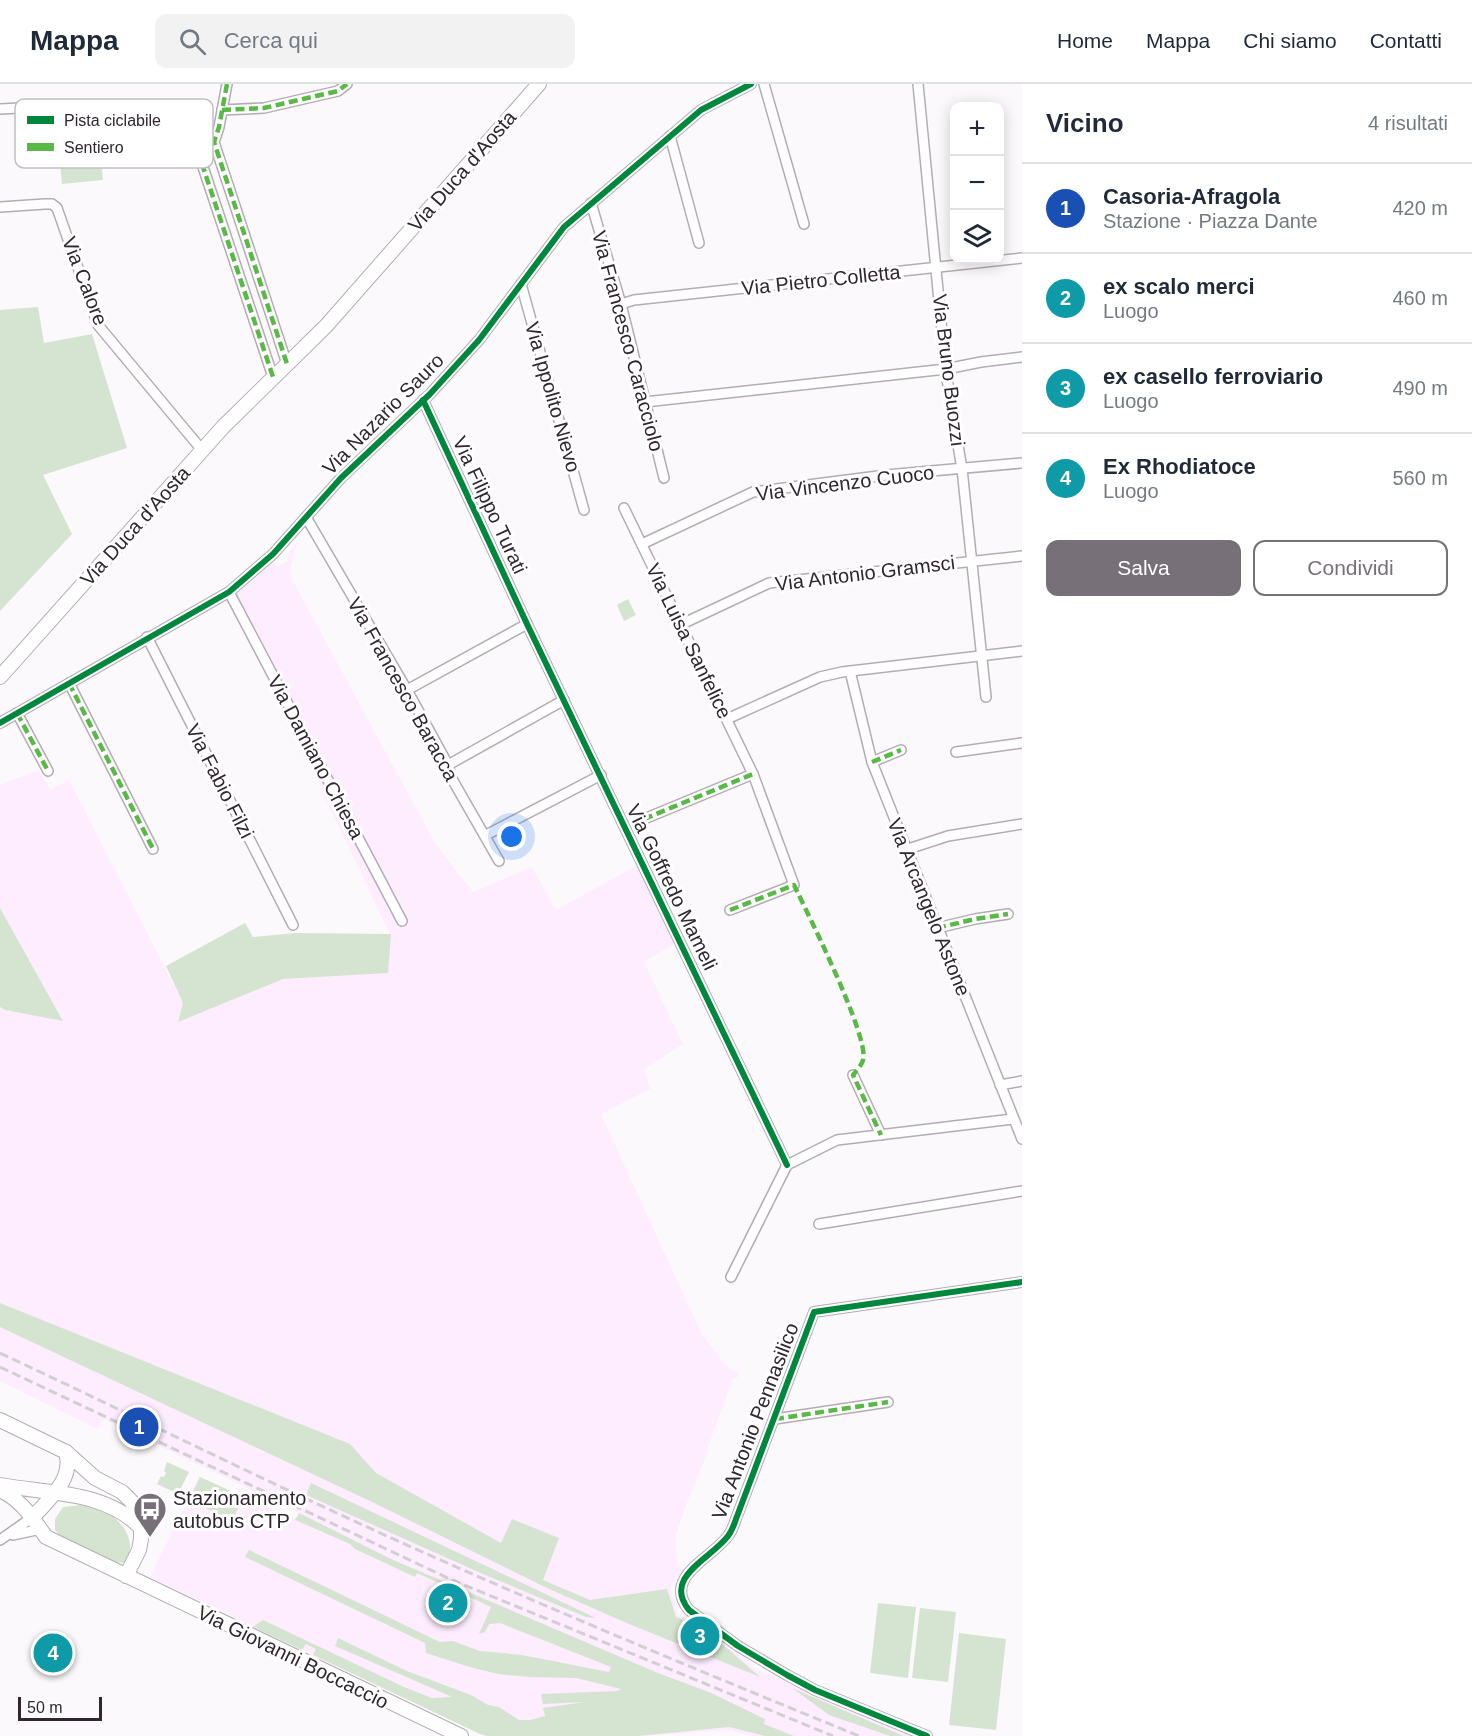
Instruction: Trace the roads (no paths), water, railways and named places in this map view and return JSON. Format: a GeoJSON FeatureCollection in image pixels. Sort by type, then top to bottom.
{"type":"FeatureCollection","features":[{"type":"Feature","properties":{"kind":"street"},"geometry":{"type":"LineString","coordinates":[[227,84],[214,142],[287,364]]}},
{"type":"Feature","properties":{"kind":"street"},"geometry":{"type":"LineString","coordinates":[[222,110],[264,108],[339,91],[347,84]]}},
{"type":"Feature","properties":{"kind":"street","name":"Via Duca d'Aosta"},"geometry":{"type":"LineString","coordinates":[[0,677],[202,450],[326,326],[539,84]]}},
{"type":"Feature","properties":{"kind":"street","name":"Via Nazario Sauro"},"geometry":{"type":"LineString","coordinates":[[0,723],[228,592],[273,554],[341,478],[423,400],[479,340],[564,227],[701,110],[751,84]]}},
{"type":"Feature","properties":{"kind":"street"},"geometry":{"type":"LineString","coordinates":[[764,84],[804,224]]}},
{"type":"Feature","properties":{"kind":"street","name":"Via Bruno Buozzi"},"geometry":{"type":"LineString","coordinates":[[918,84],[946,369],[962,468],[987,697]]}},
{"type":"Feature","properties":{"kind":"street"},"geometry":{"type":"LineString","coordinates":[[0,109],[15,108]]}},
{"type":"Feature","properties":{"kind":"street"},"geometry":{"type":"LineString","coordinates":[[670,136],[699,243]]}},
{"type":"Feature","properties":{"kind":"street"},"geometry":{"type":"LineString","coordinates":[[203,168],[273,377]]}},
{"type":"Feature","properties":{"kind":"street","name":"Via Francesco Caracciolo"},"geometry":{"type":"LineString","coordinates":[[591,203],[621,304],[664,478]]}},
{"type":"Feature","properties":{"kind":"street","name":"Via Calore"},"geometry":{"type":"LineString","coordinates":[[0,207],[52,204],[57,208],[98,325],[202,450]]}},
{"type":"Feature","properties":{"kind":"street","name":"Via Pietro Colletta"},"geometry":{"type":"LineString","coordinates":[[621,304],[634,300],[1022,258]]}},
{"type":"Feature","properties":{"kind":"street","name":"Via Ippolito Nievo"},"geometry":{"type":"LineString","coordinates":[[521,284],[584,510]]}},
{"type":"Feature","properties":{"kind":"street"},"geometry":{"type":"LineString","coordinates":[[645,402],[946,369],[1022,357]]}},
{"type":"Feature","properties":{"kind":"street","name":"Via Filippo Turati"},"geometry":{"type":"LineString","coordinates":[[423,400],[527,624]]}},
{"type":"Feature","properties":{"kind":"street","name":"Via Vincenzo Cuoco"},"geometry":{"type":"LineString","coordinates":[[642,544],[753,492],[886,475],[1022,463]]}},
{"type":"Feature","properties":{"kind":"street","name":"Via Luisa Sanfelice"},"geometry":{"type":"LineString","coordinates":[[624,508],[753,774],[794,885],[730,910]]}},
{"type":"Feature","properties":{"kind":"street","name":"Via Francesco Baracca"},"geometry":{"type":"LineString","coordinates":[[306,517],[407,690],[448,765],[452,779],[499,861]]}},
{"type":"Feature","properties":{"kind":"street","name":"Via Antonio Gramsci"},"geometry":{"type":"LineString","coordinates":[[682,624],[769,583],[1022,556]]}},
{"type":"Feature","properties":{"kind":"street","name":"Via Damiano Chiesa"},"geometry":{"type":"LineString","coordinates":[[228,592],[402,921]]}},
{"type":"Feature","properties":{"kind":"street"},"geometry":{"type":"LineString","coordinates":[[407,690],[527,624]]}},
{"type":"Feature","properties":{"kind":"street","name":"Via Goffredo Mameli"},"geometry":{"type":"LineString","coordinates":[[527,624],[787,1165]]}},
{"type":"Feature","properties":{"kind":"street","name":"Via Fabio Filzi"},"geometry":{"type":"LineString","coordinates":[[147,637],[293,925]]}},
{"type":"Feature","properties":{"kind":"street"},"geometry":{"type":"LineString","coordinates":[[727,718],[820,677],[850,671],[1022,651]]}},
{"type":"Feature","properties":{"kind":"street","name":"Via Arcangelo Astone"},"geometry":{"type":"LineString","coordinates":[[850,671],[872,762],[905,850],[1022,1139]]}},
{"type":"Feature","properties":{"kind":"street"},"geometry":{"type":"LineString","coordinates":[[69,683],[153,849]]}},
{"type":"Feature","properties":{"kind":"street"},"geometry":{"type":"LineString","coordinates":[[448,765],[564,700]]}},
{"type":"Feature","properties":{"kind":"street"},"geometry":{"type":"LineString","coordinates":[[17,713],[48,771]]}},
{"type":"Feature","properties":{"kind":"street"},"geometry":{"type":"LineString","coordinates":[[956,752],[1022,743]]}},
{"type":"Feature","properties":{"kind":"street"},"geometry":{"type":"LineString","coordinates":[[872,762],[901,750]]}},
{"type":"Feature","properties":{"kind":"street"},"geometry":{"type":"LineString","coordinates":[[644,819],[753,774]]}},
{"type":"Feature","properties":{"kind":"street"},"geometry":{"type":"LineString","coordinates":[[486,835],[601,776]]}},
{"type":"Feature","properties":{"kind":"street"},"geometry":{"type":"LineString","coordinates":[[905,850],[948,836],[1022,824]]}},
{"type":"Feature","properties":{"kind":"street"},"geometry":{"type":"LineString","coordinates":[[937,928],[1008,914]]}},
{"type":"Feature","properties":{"kind":"street"},"geometry":{"type":"LineString","coordinates":[[853,1075],[881,1135]]}},
{"type":"Feature","properties":{"kind":"street"},"geometry":{"type":"LineString","coordinates":[[1000,1085],[1022,1081]]}},
{"type":"Feature","properties":{"kind":"street"},"geometry":{"type":"LineString","coordinates":[[731,1277],[787,1165],[837,1140],[1013,1119]]}},
{"type":"Feature","properties":{"kind":"street"},"geometry":{"type":"LineString","coordinates":[[819,1224],[1022,1191]]}},
{"type":"Feature","properties":{"kind":"street","name":"Via Antonio Pennasilico"},"geometry":{"type":"LineString","coordinates":[[927,1736],[825,1694],[787,1675],[738,1646],[689,1610],[683,1602],[680,1590],[684,1578],[728,1536],[775,1419],[814,1312],[1022,1282]]}},
{"type":"Feature","properties":{"kind":"street"},"geometry":{"type":"LineString","coordinates":[[775,1419],[888,1402]]}},
{"type":"Feature","properties":{"kind":"street"},"geometry":{"type":"LineString","coordinates":[[0,1420],[66,1452],[95,1478],[127,1496],[135,1506],[141,1528],[139,1550],[126,1576]]}},
{"type":"Feature","properties":{"kind":"street"},"geometry":{"type":"LineString","coordinates":[[4,1538],[37,1523],[67,1474],[69,1463],[66,1452]]}},
{"type":"Feature","properties":{"kind":"street"},"geometry":{"type":"LineString","coordinates":[[0,1485],[100,1502],[120,1512],[141,1528]]}},
{"type":"Feature","properties":{"kind":"street","name":"Via Giovanni Boccaccio"},"geometry":{"type":"LineString","coordinates":[[0,1490],[20,1504],[46,1537],[461,1736]]}},
{"type":"Feature","properties":{"kind":"street"},"geometry":{"type":"LineString","coordinates":[[4,1538],[37,1523]]}},
{"type":"Feature","properties":{"kind":"railway"},"geometry":{"type":"LineString","coordinates":[[0,1353],[272,1483],[436,1558],[859,1736]]}},
{"type":"Feature","properties":{"kind":"railway"},"geometry":{"type":"LineString","coordinates":[[0,1367],[452,1580],[833,1736]]}},
{"type":"Feature","properties":{"kind":"place","name":"Casoria-Afragola"},"geometry":{"type":"Point","coordinates":[139,1427]}},
{"type":"Feature","properties":{"kind":"place","name":"Stazionamento autobus CTP"},"geometry":{"type":"Point","coordinates":[150,1538]}},
{"type":"Feature","properties":{"kind":"place","name":"ex scalo merci"},"geometry":{"type":"Point","coordinates":[448,1603]}},
{"type":"Feature","properties":{"kind":"place","name":"ex casello ferroviario"},"geometry":{"type":"Point","coordinates":[700,1636]}},
{"type":"Feature","properties":{"kind":"place","name":"Ex Rhodiatoce"},"geometry":{"type":"Point","coordinates":[53,1653]}}]}
